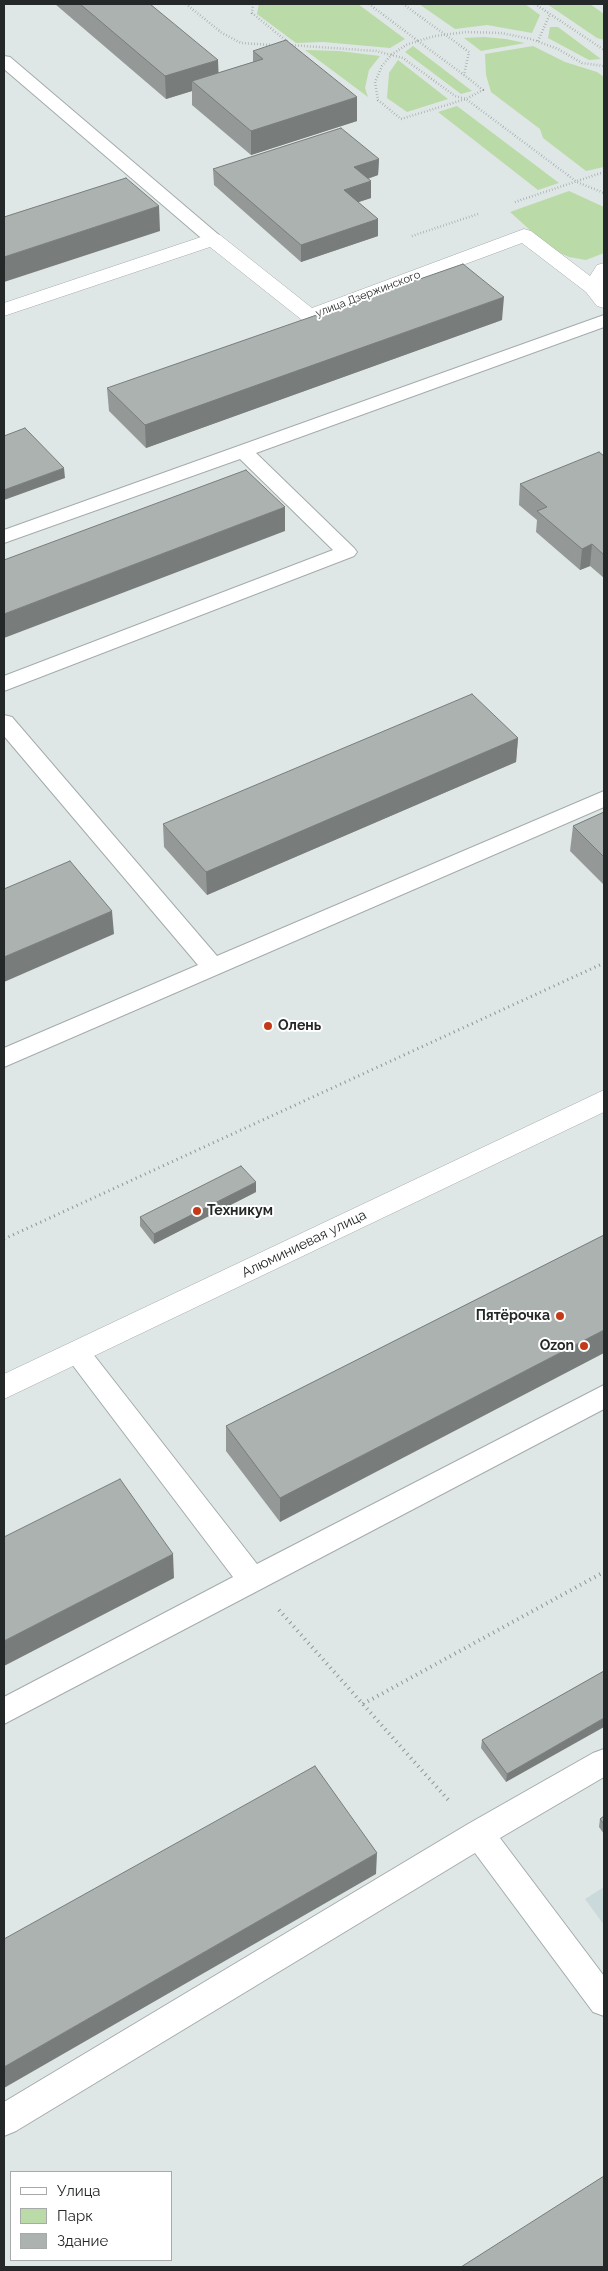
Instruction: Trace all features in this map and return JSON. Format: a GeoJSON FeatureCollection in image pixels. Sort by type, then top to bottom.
{"type":"FeatureCollection","features":[{"type":"Feature","properties":{"kind":"street","name":"улица Дзержинского"},"geometry":{"type":"LineString","coordinates":[[213,239],[309,316],[524,235],[598,295]]}},
{"type":"Feature","properties":{"kind":"street"},"geometry":{"type":"LineString","coordinates":[[4,310],[213,239]]}},
{"type":"Feature","properties":{"kind":"street"},"geometry":{"type":"LineString","coordinates":[[598,295],[604,268]]}},
{"type":"Feature","properties":{"kind":"street","name":"Алюминиевая улица"},"geometry":{"type":"LineString","coordinates":[[4,1387],[604,1100]]}},
{"type":"Feature","properties":{"kind":"lane"},"geometry":{"type":"LineString","coordinates":[[4,61],[213,239]]}},
{"type":"Feature","properties":{"kind":"lane"},"geometry":{"type":"LineString","coordinates":[[4,537],[604,321]]}},
{"type":"Feature","properties":{"kind":"lane"},"geometry":{"type":"LineString","coordinates":[[4,684],[347,552],[242,450]]}},
{"type":"Feature","properties":{"kind":"lane"},"geometry":{"type":"LineString","coordinates":[[4,722],[214,966]]}},
{"type":"Feature","properties":{"kind":"lane"},"geometry":{"type":"LineString","coordinates":[[4,1058],[604,798]]}},
{"type":"Feature","properties":{"kind":"lane"},"geometry":{"type":"LineString","coordinates":[[78,1352],[253,1581]]}},
{"type":"Feature","properties":{"kind":"lane"},"geometry":{"type":"LineString","coordinates":[[4,1712],[604,1396]]}},
{"type":"Feature","properties":{"kind":"lane"},"geometry":{"type":"LineString","coordinates":[[4,2120],[479,1834],[604,1762]]}},
{"type":"Feature","properties":{"kind":"lane"},"geometry":{"type":"LineString","coordinates":[[479,1834],[604,2001]]}},
{"type":"Feature","properties":{"kind":"path"},"geometry":{"type":"LineString","coordinates":[[186,4],[222,33],[241,42],[276,45]]}},
{"type":"Feature","properties":{"kind":"path"},"geometry":{"type":"LineString","coordinates":[[253,4],[252,13],[292,46]]}},
{"type":"Feature","properties":{"kind":"path"},"geometry":{"type":"LineString","coordinates":[[369,4],[418,41],[464,75],[483,90],[466,99],[401,119],[378,100],[375,82],[382,66],[391,55],[406,45],[418,41],[466,32],[501,34],[538,41],[558,49],[582,63],[604,66]]}},
{"type":"Feature","properties":{"kind":"path"},"geometry":{"type":"LineString","coordinates":[[402,4],[469,52],[464,75]]}},
{"type":"Feature","properties":{"kind":"path"},"geometry":{"type":"LineString","coordinates":[[535,4],[604,50]]}},
{"type":"Feature","properties":{"kind":"path"},"geometry":{"type":"LineString","coordinates":[[538,41],[550,14]]}},
{"type":"Feature","properties":{"kind":"path"},"geometry":{"type":"LineString","coordinates":[[284,45],[325,46],[376,51],[404,58],[455,96],[466,99],[577,182],[604,193]]}},
{"type":"Feature","properties":{"kind":"path"},"geometry":{"type":"LineString","coordinates":[[4,1239],[604,963]]}},
{"type":"Feature","properties":{"kind":"path"},"geometry":{"type":"LineString","coordinates":[[363,1704],[604,1572]]}},
{"type":"Feature","properties":{"kind":"path"},"geometry":{"type":"LineString","coordinates":[[309,1643],[479,1834]]}},
{"type":"Feature","properties":{"kind":"shaded area"},"geometry":{"type":"Polygon","coordinates":[[[604,1887],[604,1925],[585,1899],[604,1887]]]}},
{"type":"Feature","properties":{"kind":"green space"},"geometry":{"type":"Polygon","coordinates":[[[259,4],[358,4],[405,39],[390,48],[323,42],[296,43],[257,14],[259,4]]]}},
{"type":"Feature","properties":{"kind":"green space"},"geometry":{"type":"Polygon","coordinates":[[[419,4],[525,4],[540,15],[532,33],[487,25],[455,29],[419,4]]]}},
{"type":"Feature","properties":{"kind":"green space"},"geometry":{"type":"Polygon","coordinates":[[[547,4],[590,4],[604,14],[604,40],[597,38],[547,4]]]}},
{"type":"Feature","properties":{"kind":"green space"},"geometry":{"type":"Polygon","coordinates":[[[550,27],[558,27],[601,59],[589,60],[548,38],[550,27]]]}},
{"type":"Feature","properties":{"kind":"green space"},"geometry":{"type":"Polygon","coordinates":[[[484,37],[525,43],[481,51],[464,38],[484,37]]]}},
{"type":"Feature","properties":{"kind":"green space"},"geometry":{"type":"Polygon","coordinates":[[[413,46],[472,91],[461,94],[405,52],[413,46]]]}},
{"type":"Feature","properties":{"kind":"green space"},"geometry":{"type":"Polygon","coordinates":[[[533,46],[565,62],[597,72],[604,77],[604,167],[586,171],[543,138],[540,129],[491,92],[486,75],[485,54],[533,46]]]}},
{"type":"Feature","properties":{"kind":"green space"},"geometry":{"type":"Polygon","coordinates":[[[305,50],[339,51],[380,56],[369,70],[365,88],[368,97],[305,50]]]}},
{"type":"Feature","properties":{"kind":"green space"},"geometry":{"type":"Polygon","coordinates":[[[398,60],[448,99],[407,112],[387,98],[389,73],[398,60]]]}},
{"type":"Feature","properties":{"kind":"green space"},"geometry":{"type":"Polygon","coordinates":[[[457,106],[559,183],[538,190],[438,112],[457,106]]]}},
{"type":"Feature","properties":{"kind":"green space"},"geometry":{"type":"Polygon","coordinates":[[[569,191],[604,207],[604,253],[586,260],[569,257],[551,249],[510,212],[569,191]]]}},
{"type":"Feature","properties":{"kind":"building"},"geometry":{"type":"Polygon","coordinates":[[[80,4],[150,4],[218,60],[165,76],[80,4]]]}},
{"type":"Feature","properties":{"kind":"building"},"geometry":{"type":"Polygon","coordinates":[[[286,40],[357,97],[251,131],[192,81],[263,59],[253,51],[286,40]]]}},
{"type":"Feature","properties":{"kind":"building"},"geometry":{"type":"Polygon","coordinates":[[[341,128],[379,159],[354,167],[371,181],[344,190],[378,219],[301,245],[213,169],[341,128]]]}},
{"type":"Feature","properties":{"kind":"building"},"geometry":{"type":"Polygon","coordinates":[[[126,178],[159,206],[4,257],[4,217],[126,178]]]}},
{"type":"Feature","properties":{"kind":"building"},"geometry":{"type":"Polygon","coordinates":[[[463,264],[504,297],[145,425],[107,388],[463,264]]]}},
{"type":"Feature","properties":{"kind":"building"},"geometry":{"type":"Polygon","coordinates":[[[25,428],[64,468],[4,490],[4,436],[25,428]]]}},
{"type":"Feature","properties":{"kind":"building"},"geometry":{"type":"Polygon","coordinates":[[[599,452],[604,456],[604,555],[592,544],[582,549],[537,511],[547,507],[520,484],[599,452]]]}},
{"type":"Feature","properties":{"kind":"building"},"geometry":{"type":"Polygon","coordinates":[[[246,470],[285,507],[4,614],[4,560],[246,470]]]}},
{"type":"Feature","properties":{"kind":"building"},"geometry":{"type":"Polygon","coordinates":[[[472,694],[518,738],[206,872],[163,824],[472,694]]]}},
{"type":"Feature","properties":{"kind":"building"},"geometry":{"type":"Polygon","coordinates":[[[604,812],[604,857],[573,826],[604,812]]]}},
{"type":"Feature","properties":{"kind":"building"},"geometry":{"type":"Polygon","coordinates":[[[70,861],[112,911],[4,957],[4,889],[70,861]]]}},
{"type":"Feature","properties":{"kind":"building"},"geometry":{"type":"Polygon","coordinates":[[[241,1166],[256,1182],[154,1234],[140,1217],[241,1166]]]}},
{"type":"Feature","properties":{"kind":"building"},"geometry":{"type":"Polygon","coordinates":[[[604,1235],[604,1330],[280,1498],[226,1426],[604,1235]]]}},
{"type":"Feature","properties":{"kind":"building"},"geometry":{"type":"Polygon","coordinates":[[[120,1479],[173,1554],[4,1641],[4,1537],[120,1479]]]}},
{"type":"Feature","properties":{"kind":"building"},"geometry":{"type":"Polygon","coordinates":[[[604,1671],[604,1718],[507,1774],[482,1740],[604,1671]]]}},
{"type":"Feature","properties":{"kind":"building"},"geometry":{"type":"Polygon","coordinates":[[[315,1766],[377,1853],[4,2067],[4,1939],[315,1766]]]}},
{"type":"Feature","properties":{"kind":"building"},"geometry":{"type":"Polygon","coordinates":[[[604,1816],[604,1824],[600,1819],[604,1816]]]}},
{"type":"Feature","properties":{"kind":"building"},"geometry":{"type":"Polygon","coordinates":[[[604,2176],[604,2267],[461,2267],[604,2176]]]}},
{"type":"Feature","properties":{"kind":"place","name":"Олень"},"geometry":{"type":"Point","coordinates":[268,1026]}},
{"type":"Feature","properties":{"kind":"place","name":"Техникум"},"geometry":{"type":"Point","coordinates":[197,1211]}},
{"type":"Feature","properties":{"kind":"place","name":"Пятёрочка"},"geometry":{"type":"Point","coordinates":[560,1316]}},
{"type":"Feature","properties":{"kind":"place","name":"Ozon"},"geometry":{"type":"Point","coordinates":[584,1346]}}]}
